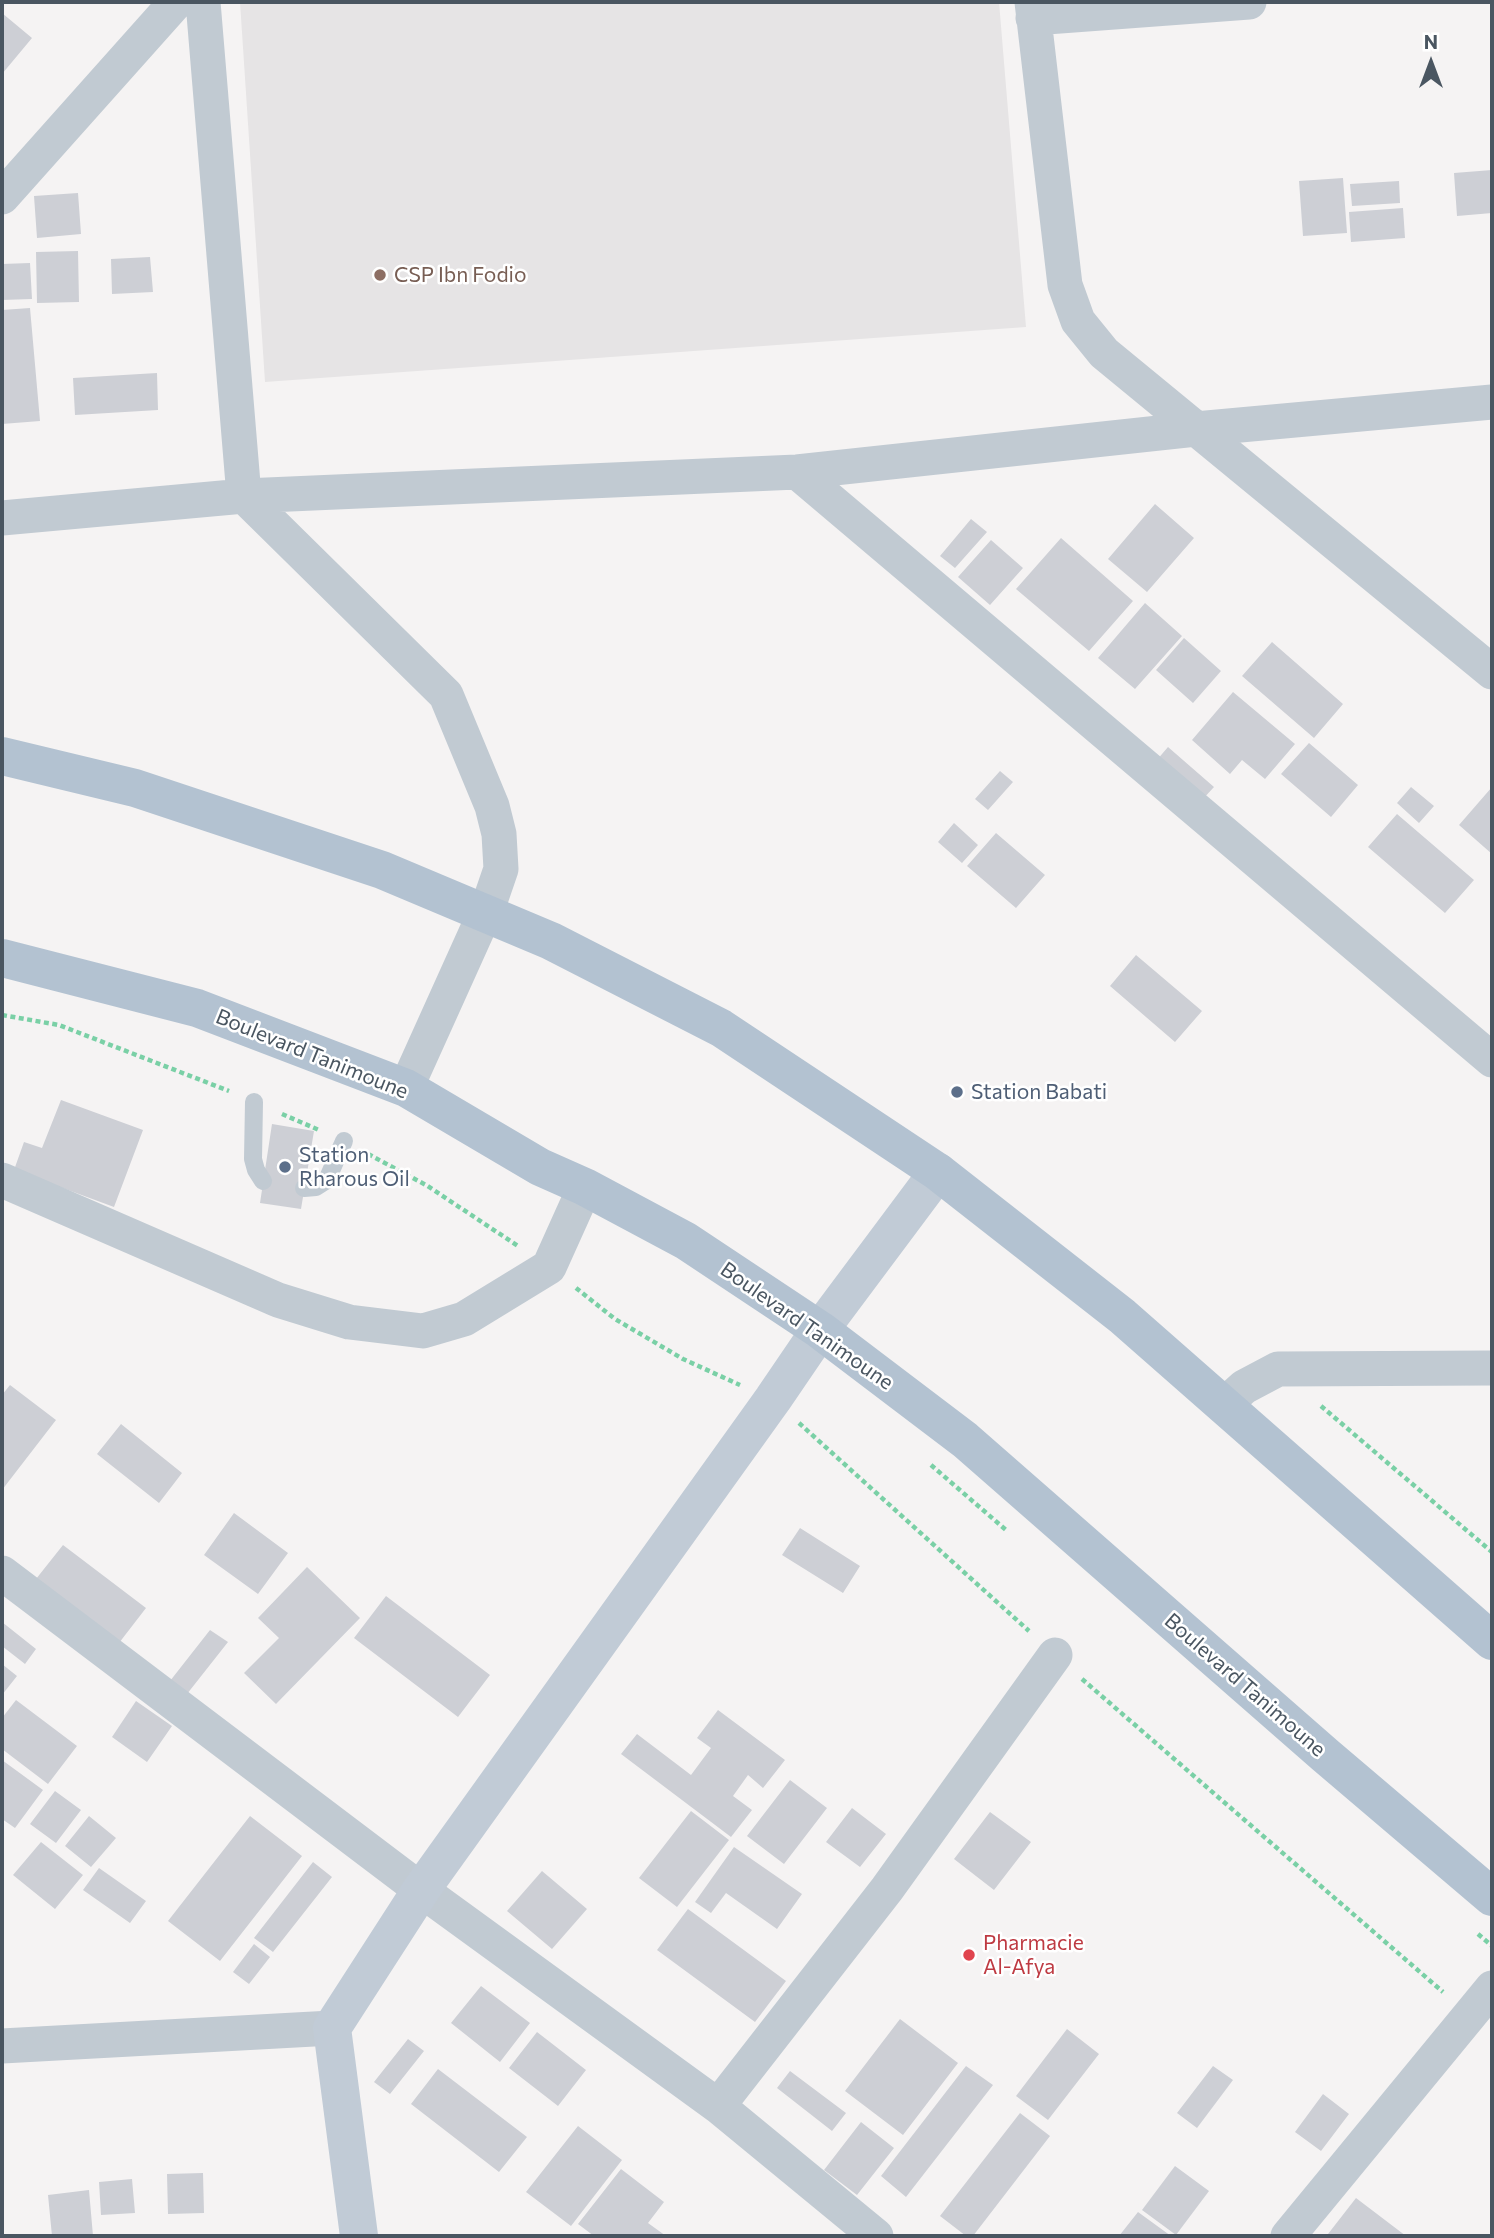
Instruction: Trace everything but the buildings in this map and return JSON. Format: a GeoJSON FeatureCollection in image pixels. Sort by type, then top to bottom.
{"type":"FeatureCollection","features":[{"type":"Feature","properties":{"kind":"main road"},"geometry":{"type":"LineString","coordinates":[[2,756],[148,792],[382,870],[551,941],[721,1028],[938,1172],[1122,1316],[1492,1641]]}},
{"type":"Feature","properties":{"kind":"main road","name":"Boulevard Tanimoune"},"geometry":{"type":"LineString","coordinates":[[2,958],[197,1008],[406,1088],[540,1167],[585,1187],[687,1241],[820,1330],[965,1440],[1325,1755],[1492,1897]]}},
{"type":"Feature","properties":{"kind":"street"},"geometry":{"type":"LineString","coordinates":[[2,197],[176,2]]}},
{"type":"Feature","properties":{"kind":"street"},"geometry":{"type":"LineString","coordinates":[[202,2],[244,496],[446,695],[492,806],[499,834],[501,869],[485,915],[406,1088]]}},
{"type":"Feature","properties":{"kind":"street"},"geometry":{"type":"LineString","coordinates":[[1250,2],[1032,10],[1065,285],[1078,321],[1104,353],[1492,672]]}},
{"type":"Feature","properties":{"kind":"street"},"geometry":{"type":"LineString","coordinates":[[2,518],[244,496],[797,472],[1196,429],[1492,402]]}},
{"type":"Feature","properties":{"kind":"street"},"geometry":{"type":"LineString","coordinates":[[797,472],[1492,1060]]}},
{"type":"Feature","properties":{"kind":"street"},"geometry":{"type":"LineString","coordinates":[[360,2235],[332,2028],[421,1890],[820,1330],[938,1172]]}},
{"type":"Feature","properties":{"kind":"street"},"geometry":{"type":"LineString","coordinates":[[2,1180],[278,1300],[349,1322],[423,1331],[464,1319],[549,1267],[585,1187]]}},
{"type":"Feature","properties":{"kind":"street"},"geometry":{"type":"LineString","coordinates":[[1223,1406],[1244,1387],[1278,1369],[1492,1368]]}},
{"type":"Feature","properties":{"kind":"street"},"geometry":{"type":"LineString","coordinates":[[2,1573],[421,1890],[718,2106],[876,2236]]}},
{"type":"Feature","properties":{"kind":"street"},"geometry":{"type":"LineString","coordinates":[[718,2106],[887,1889],[1055,1655]]}},
{"type":"Feature","properties":{"kind":"street"},"geometry":{"type":"LineString","coordinates":[[1288,2236],[1492,1988]]}},
{"type":"Feature","properties":{"kind":"street"},"geometry":{"type":"LineString","coordinates":[[2,2046],[332,2028]]}},
{"type":"Feature","properties":{"kind":"lane"},"geometry":{"type":"LineString","coordinates":[[254,1102],[253,1159],[263,1181]]}},
{"type":"Feature","properties":{"kind":"lane"},"geometry":{"type":"LineString","coordinates":[[304,1188],[316,1187],[327,1180],[344,1141]]}},
{"type":"Feature","properties":{"kind":"path"},"geometry":{"type":"LineString","coordinates":[[2,1015],[59,1024],[344,1141],[426,1185],[549,1267],[615,1319],[683,1359],[773,1399],[1055,1655],[1469,2014]]}},
{"type":"Feature","properties":{"kind":"path"},"geometry":{"type":"LineString","coordinates":[[1278,1369],[1492,1552]]}},
{"type":"Feature","properties":{"kind":"shaded area"},"geometry":{"type":"Polygon","coordinates":[[[240,2],[999,2],[1026,327],[265,382],[240,2]]]}},
{"type":"Feature","properties":{"kind":"place","name":"CSP Ibn Fodio"},"geometry":{"type":"Point","coordinates":[380,275]}},
{"type":"Feature","properties":{"kind":"place","name":"Station Babati"},"geometry":{"type":"Point","coordinates":[957,1092]}},
{"type":"Feature","properties":{"kind":"place","name":"Station Rharous Oil"},"geometry":{"type":"Point","coordinates":[285,1167]}},
{"type":"Feature","properties":{"kind":"place","name":"Pharmacie Al-Afya"},"geometry":{"type":"Point","coordinates":[969,1955]}}]}
